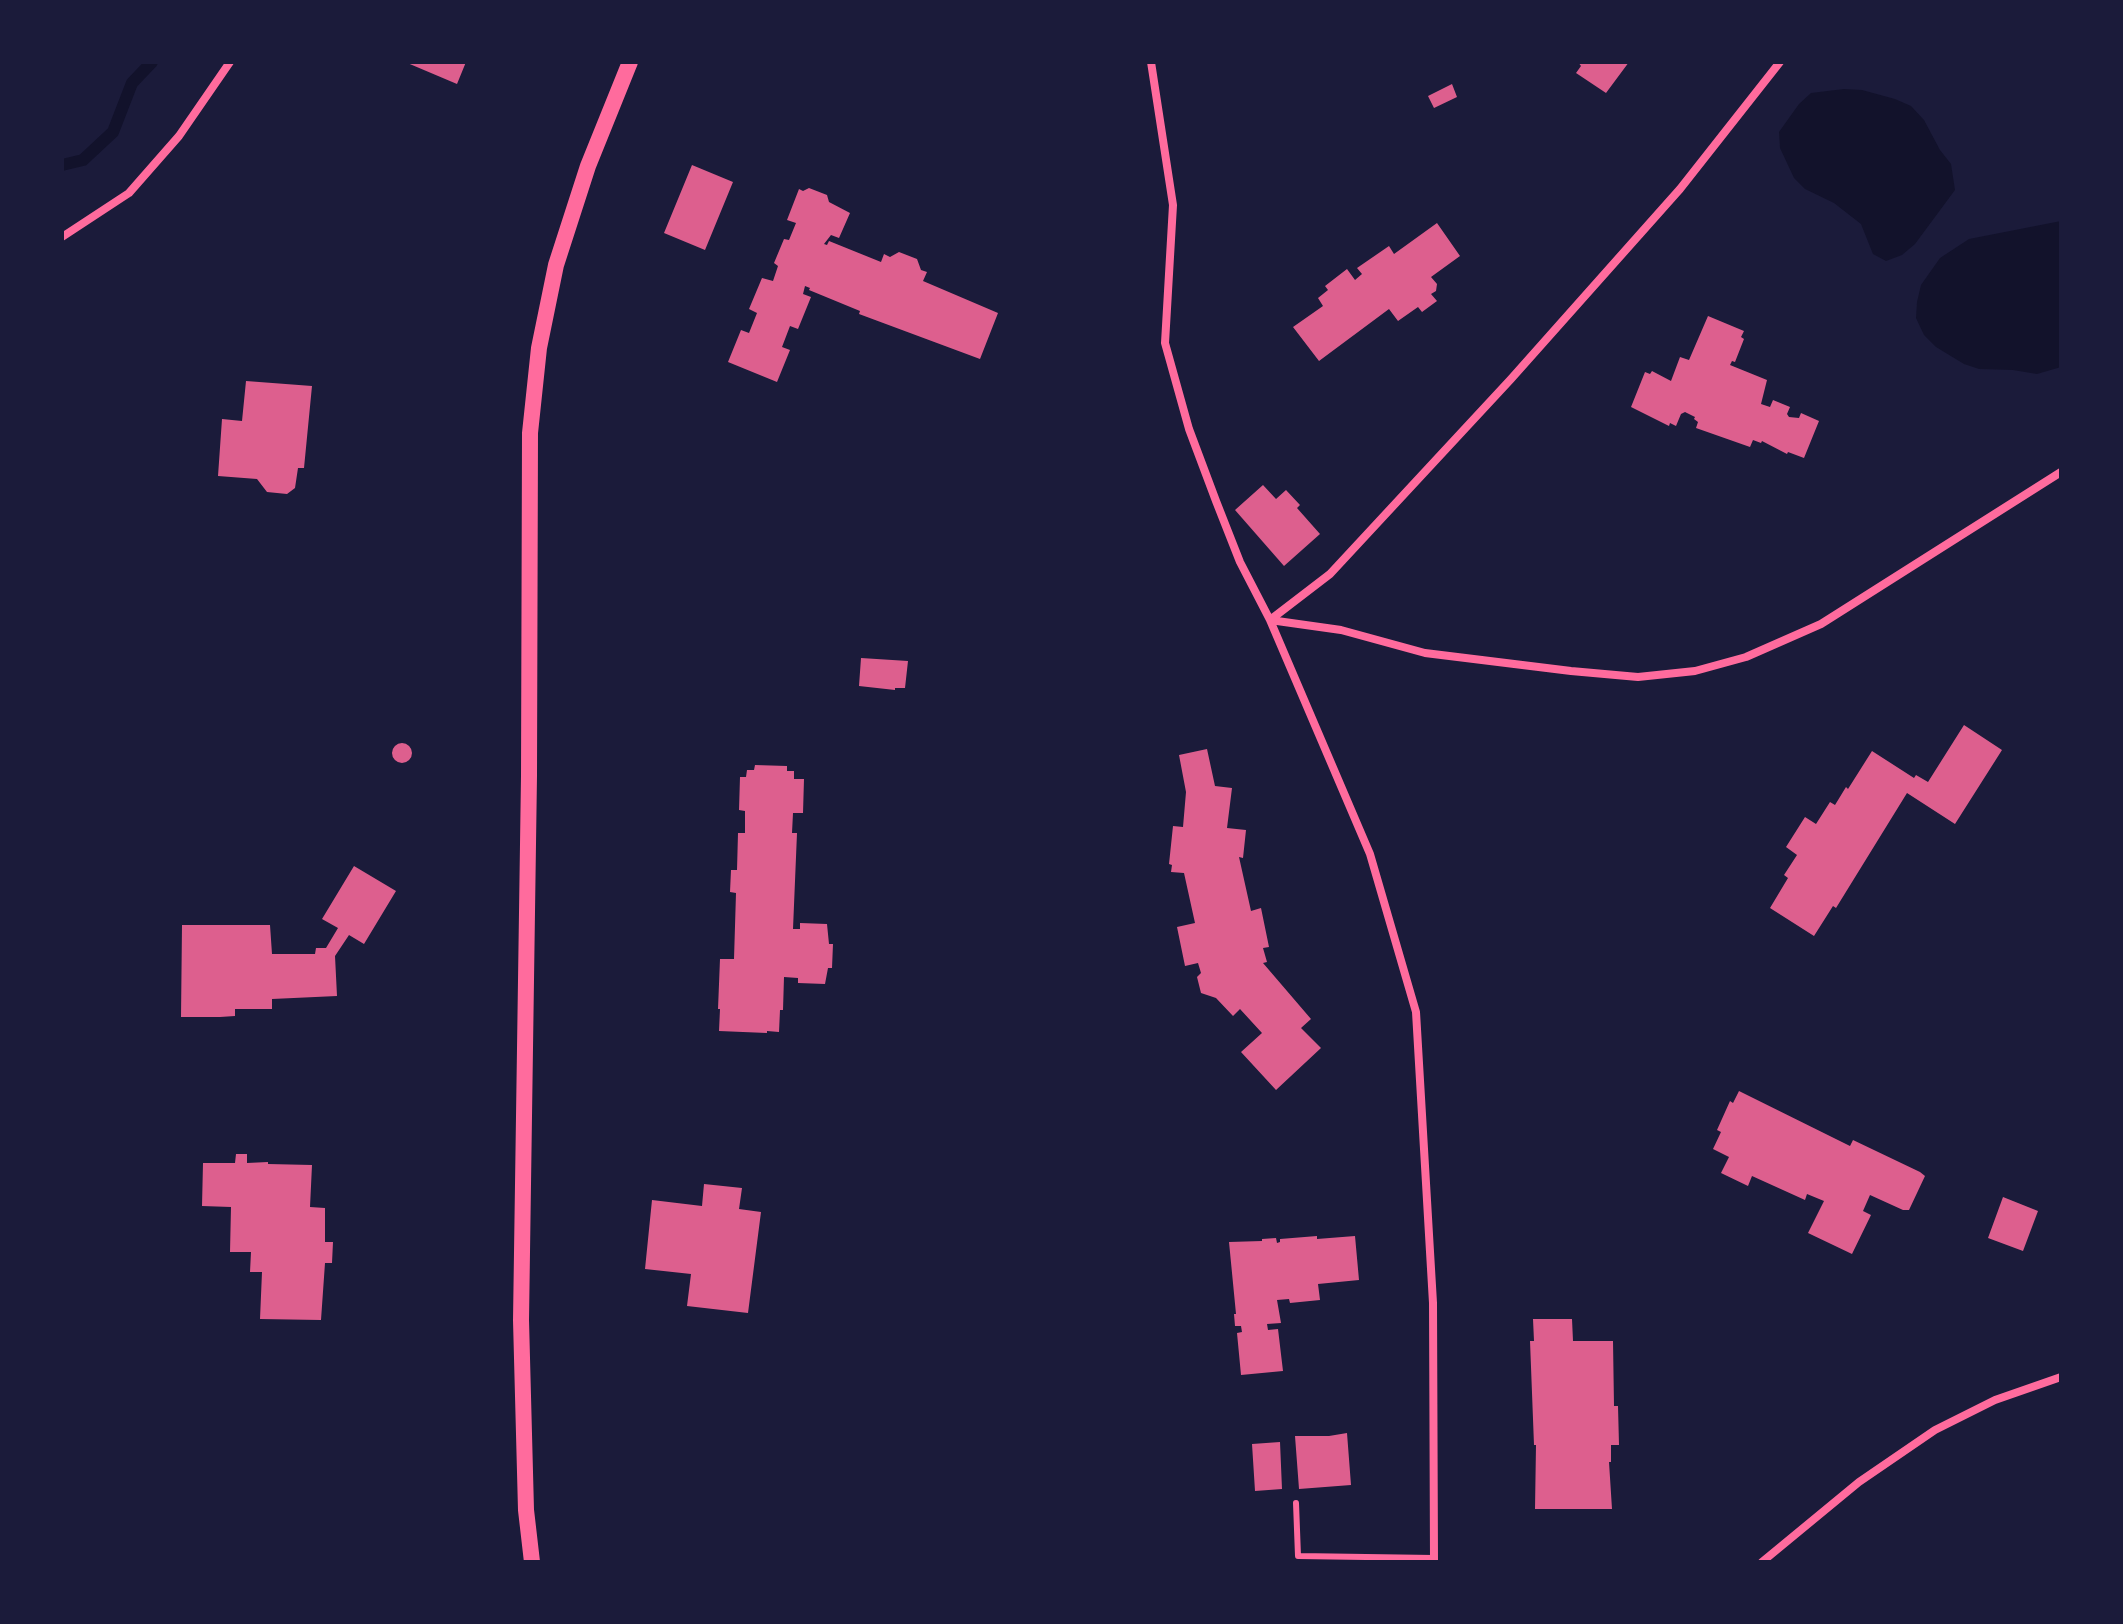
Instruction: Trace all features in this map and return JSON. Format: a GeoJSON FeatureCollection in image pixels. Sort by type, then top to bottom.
{"type":"FeatureCollection","features":[{"type":"Feature","properties":{"kind":"main road"},"geometry":{"type":"LineString","coordinates":[[532,1562],[526,1510],[521,1320],[530,433],[539,348],[556,265],[588,166],[630,62]]}},
{"type":"Feature","properties":{"kind":"street"},"geometry":{"type":"LineString","coordinates":[[62,237],[129,193],[179,136],[230,62]]}},
{"type":"Feature","properties":{"kind":"street"},"geometry":{"type":"LineString","coordinates":[[1151,62],[1173,205],[1165,343],[1200,458],[1240,562],[1270,620],[1370,854],[1416,1012],[1433,1303],[1434,1560]]}},
{"type":"Feature","properties":{"kind":"street"},"geometry":{"type":"LineString","coordinates":[[1270,620],[1330,574],[1511,379],[1680,189],[1780,62]]}},
{"type":"Feature","properties":{"kind":"street"},"geometry":{"type":"LineString","coordinates":[[1270,620],[1341,630],[1425,653],[1571,671],[1638,677],[1695,671],[1746,657],[1821,624],[2061,472]]}},
{"type":"Feature","properties":{"kind":"street"},"geometry":{"type":"LineString","coordinates":[[1762,1562],[1859,1482],[1935,1430],[1995,1400],[2061,1377]]}},
{"type":"Feature","properties":{"kind":"lane"},"geometry":{"type":"LineString","coordinates":[[1296,1503],[1298,1556],[1434,1560]]}},
{"type":"Feature","properties":{"kind":"shaded area"},"geometry":{"type":"Polygon","coordinates":[[[1862,90],[1911,106],[1924,120],[1951,164],[1955,190],[1915,244],[1902,255],[1886,261],[1873,254],[1861,224],[1834,203],[1805,189],[1794,178],[1780,148],[1779,132],[1799,104],[1811,93],[1862,90]]]}},
{"type":"Feature","properties":{"kind":"shaded area"},"geometry":{"type":"Polygon","coordinates":[[[2061,221],[2061,367],[2037,374],[1979,369],[1936,347],[1924,335],[1916,318],[1917,302],[1921,285],[1940,258],[1969,239],[2061,221]]]}},
{"type":"Feature","properties":{"kind":"building"},"geometry":{"type":"Polygon","coordinates":[[[405,62],[466,62],[457,84],[405,62]]]}},
{"type":"Feature","properties":{"kind":"building"},"geometry":{"type":"Polygon","coordinates":[[[1578,62],[1629,62],[1606,93],[1576,73],[1581,66],[1578,62]]]}},
{"type":"Feature","properties":{"kind":"building"},"geometry":{"type":"Polygon","coordinates":[[[1452,84],[1457,97],[1434,108],[1428,96],[1452,84]]]}},
{"type":"Feature","properties":{"kind":"building"},"geometry":{"type":"Polygon","coordinates":[[[692,165],[733,182],[705,250],[664,233],[692,165]]]}},
{"type":"Feature","properties":{"kind":"building"},"geometry":{"type":"Polygon","coordinates":[[[809,188],[827,195],[829,202],[850,213],[839,238],[831,235],[824,244],[827,245],[829,241],[881,262],[884,254],[890,257],[899,252],[917,259],[921,270],[927,272],[923,281],[998,313],[980,359],[859,314],[860,311],[805,286],[803,294],[811,297],[798,329],[790,326],[782,347],[790,350],[777,382],[728,362],[741,330],[749,333],[757,313],[749,309],[762,278],[773,281],[778,266],[774,263],[784,239],[789,240],[796,223],[787,220],[799,189],[809,188]]]}},
{"type":"Feature","properties":{"kind":"building"},"geometry":{"type":"Polygon","coordinates":[[[1437,223],[1460,256],[1431,277],[1437,284],[1436,291],[1431,294],[1437,301],[1422,312],[1418,307],[1398,321],[1389,309],[1319,361],[1293,327],[1323,306],[1318,298],[1328,290],[1325,286],[1347,269],[1355,280],[1362,274],[1357,268],[1389,246],[1394,254],[1437,223]]]}},
{"type":"Feature","properties":{"kind":"building"},"geometry":{"type":"Polygon","coordinates":[[[1708,316],[1744,331],[1735,362],[1732,361],[1730,365],[1767,380],[1761,404],[1770,407],[1773,400],[1790,407],[1789,417],[1799,418],[1801,413],[1819,421],[1804,458],[1787,454],[1762,441],[1753,440],[1750,447],[1696,428],[1698,422],[1695,417],[1685,412],[1676,426],[1670,423],[1669,426],[1631,407],[1645,372],[1650,374],[1652,371],[1671,381],[1680,357],[1689,360],[1708,316]]]}},
{"type":"Feature","properties":{"kind":"building"},"geometry":{"type":"Polygon","coordinates":[[[246,381],[312,386],[304,468],[298,468],[295,488],[287,494],[267,492],[257,479],[218,476],[222,419],[242,421],[246,381]]]}},
{"type":"Feature","properties":{"kind":"building"},"geometry":{"type":"Polygon","coordinates":[[[1263,485],[1276,499],[1286,490],[1320,534],[1284,566],[1235,510],[1263,485]]]}},
{"type":"Feature","properties":{"kind":"building"},"geometry":{"type":"Polygon","coordinates":[[[861,658],[908,661],[905,688],[895,690],[859,686],[861,658]]]}},
{"type":"Feature","properties":{"kind":"building"},"geometry":{"type":"Polygon","coordinates":[[[1964,725],[2002,750],[1955,824],[1907,793],[1836,908],[1833,906],[1814,936],[1770,908],[1788,878],[1784,875],[1797,855],[1786,847],[1805,817],[1816,824],[1830,802],[1835,805],[1846,787],[1848,789],[1872,751],[1914,778],[1916,775],[1928,782],[1964,725]]]}},
{"type":"Feature","properties":{"kind":"building"},"geometry":{"type":"Polygon","coordinates":[[[402,743],[409,746],[412,753],[409,760],[402,763],[395,760],[392,753],[395,746],[402,743]]]}},
{"type":"Feature","properties":{"kind":"building"},"geometry":{"type":"Polygon","coordinates":[[[1207,749],[1215,786],[1232,788],[1227,828],[1246,830],[1243,858],[1239,857],[1251,911],[1261,908],[1269,947],[1263,948],[1267,962],[1263,963],[1311,1019],[1301,1028],[1321,1048],[1276,1090],[1241,1052],[1262,1033],[1240,1009],[1233,1016],[1216,998],[1201,993],[1198,963],[1185,966],[1177,927],[1195,923],[1184,873],[1171,872],[1172,865],[1169,864],[1173,826],[1183,827],[1186,792],[1179,755],[1207,749]]]}},
{"type":"Feature","properties":{"kind":"building"},"geometry":{"type":"Polygon","coordinates":[[[755,765],[787,766],[787,771],[794,771],[794,779],[804,779],[803,813],[793,813],[792,833],[797,833],[793,929],[800,929],[800,923],[827,924],[829,944],[833,944],[832,968],[828,968],[825,984],[798,983],[798,978],[784,977],[779,1032],[719,1031],[720,959],[734,959],[736,893],[730,892],[731,870],[737,870],[738,833],[745,833],[745,811],[739,810],[740,777],[746,777],[747,770],[754,770],[755,765]]]}},
{"type":"Feature","properties":{"kind":"building"},"geometry":{"type":"Polygon","coordinates":[[[354,866],[396,891],[364,944],[349,935],[335,956],[337,996],[272,999],[272,1009],[235,1009],[235,1016],[181,1017],[182,925],[270,925],[272,954],[315,954],[316,948],[326,948],[338,928],[322,919],[354,866]]]}},
{"type":"Feature","properties":{"kind":"building"},"geometry":{"type":"Polygon","coordinates":[[[1739,1091],[1850,1146],[1853,1140],[1920,1172],[1925,1176],[1909,1210],[1870,1195],[1863,1211],[1871,1215],[1852,1254],[1808,1233],[1824,1201],[1807,1194],[1805,1200],[1752,1176],[1748,1186],[1721,1173],[1729,1157],[1713,1149],[1721,1132],[1717,1130],[1730,1101],[1733,1103],[1739,1091]]]}},
{"type":"Feature","properties":{"kind":"building"},"geometry":{"type":"Polygon","coordinates":[[[236,1154],[247,1154],[247,1163],[312,1165],[310,1207],[325,1208],[325,1242],[333,1242],[332,1263],[325,1263],[321,1320],[260,1319],[262,1272],[250,1272],[251,1252],[230,1252],[231,1207],[202,1206],[203,1163],[235,1163],[236,1154]]]}},
{"type":"Feature","properties":{"kind":"building"},"geometry":{"type":"Polygon","coordinates":[[[704,1184],[742,1188],[739,1209],[761,1212],[748,1313],[687,1306],[691,1274],[645,1269],[652,1200],[702,1206],[704,1184]]]}},
{"type":"Feature","properties":{"kind":"building"},"geometry":{"type":"Polygon","coordinates":[[[2003,1197],[2038,1211],[2023,1251],[1988,1238],[2003,1197]]]}},
{"type":"Feature","properties":{"kind":"building"},"geometry":{"type":"Polygon","coordinates":[[[1317,1236],[1317,1239],[1355,1236],[1359,1280],[1318,1284],[1320,1300],[1290,1303],[1289,1299],[1277,1300],[1281,1323],[1267,1324],[1268,1330],[1278,1329],[1283,1371],[1241,1375],[1237,1333],[1242,1332],[1241,1326],[1235,1326],[1229,1242],[1276,1238],[1277,1243],[1280,1239],[1317,1236]]]}},
{"type":"Feature","properties":{"kind":"building"},"geometry":{"type":"Polygon","coordinates":[[[1533,1319],[1572,1319],[1573,1341],[1613,1341],[1614,1406],[1618,1406],[1619,1445],[1611,1445],[1609,1462],[1612,1509],[1535,1509],[1536,1445],[1530,1341],[1534,1341],[1533,1319]]]}},
{"type":"Feature","properties":{"kind":"building"},"geometry":{"type":"Polygon","coordinates":[[[1347,1433],[1351,1485],[1299,1489],[1295,1436],[1347,1433]]]}},
{"type":"Feature","properties":{"kind":"building"},"geometry":{"type":"Polygon","coordinates":[[[1280,1442],[1282,1489],[1255,1491],[1252,1444],[1280,1442]]]}},
{"type":"Feature","properties":{"kind":"waterway"},"geometry":{"type":"LineString","coordinates":[[62,165],[83,160],[113,132],[132,83],[152,62]]}}]}
